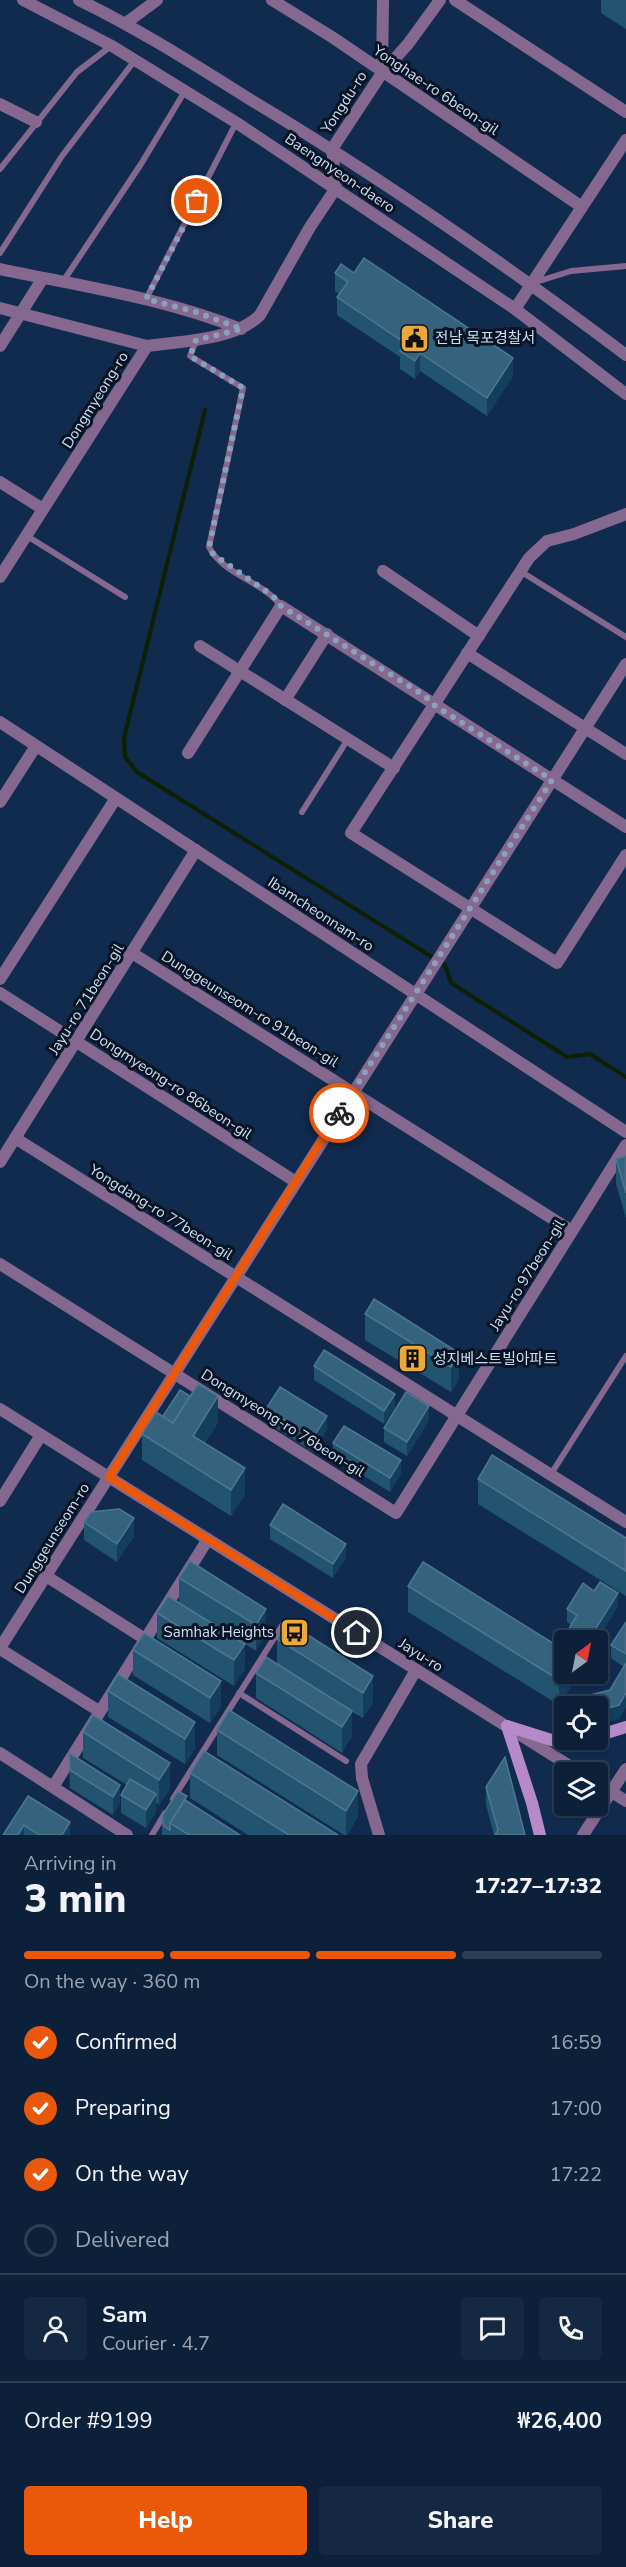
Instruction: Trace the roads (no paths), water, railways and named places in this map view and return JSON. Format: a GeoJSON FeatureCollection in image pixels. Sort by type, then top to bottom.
{"type":"FeatureCollection","features":[{"type":"Feature","properties":{"kind":"main road"},"geometry":{"type":"LineString","coordinates":[[507,1726],[554,1740]]}},
{"type":"Feature","properties":{"kind":"main road"},"geometry":{"type":"LineString","coordinates":[[507,1726],[540,1835]]}},
{"type":"Feature","properties":{"kind":"main road"},"geometry":{"type":"LineString","coordinates":[[608,1733],[626,1727]]}},
{"type":"Feature","properties":{"kind":"street","name":"Baengnyeon-daero"},"geometry":{"type":"LineString","coordinates":[[23,0],[112,46],[237,123],[515,309],[626,394]]}},
{"type":"Feature","properties":{"kind":"street","name":"Baengnyeon-daero"},"geometry":{"type":"LineString","coordinates":[[79,0],[126,23],[332,148],[532,284],[626,355]]}},
{"type":"Feature","properties":{"kind":"street"},"geometry":{"type":"LineString","coordinates":[[126,23],[157,0]]}},
{"type":"Feature","properties":{"kind":"street","name":"Yonghae-ro 6beon-gil"},"geometry":{"type":"LineString","coordinates":[[272,0],[332,37],[381,73],[582,207]]}},
{"type":"Feature","properties":{"kind":"street"},"geometry":{"type":"LineString","coordinates":[[381,73],[384,0]]}},
{"type":"Feature","properties":{"kind":"street","name":"Yongdu-ro"},"geometry":{"type":"LineString","coordinates":[[332,148],[381,73],[408,44],[440,0]]}},
{"type":"Feature","properties":{"kind":"street"},"geometry":{"type":"LineString","coordinates":[[455,0],[626,112]]}},
{"type":"Feature","properties":{"kind":"street"},"geometry":{"type":"LineString","coordinates":[[0,104],[36,122]]}},
{"type":"Feature","properties":{"kind":"street"},"geometry":{"type":"LineString","coordinates":[[515,309],[626,140]]}},
{"type":"Feature","properties":{"kind":"street"},"geometry":{"type":"LineString","coordinates":[[332,148],[336,188]]}},
{"type":"Feature","properties":{"kind":"street","name":"Dongmyeong-ro"},"geometry":{"type":"LineString","coordinates":[[0,578],[147,346],[196,340],[242,329],[251,324],[260,315],[336,188]]}},
{"type":"Feature","properties":{"kind":"street"},"geometry":{"type":"LineString","coordinates":[[0,269],[64,280],[146,299],[196,312],[242,329]]}},
{"type":"Feature","properties":{"kind":"street"},"geometry":{"type":"LineString","coordinates":[[0,346],[43,278]]}},
{"type":"Feature","properties":{"kind":"street"},"geometry":{"type":"LineString","coordinates":[[0,308],[147,346]]}},
{"type":"Feature","properties":{"kind":"street"},"geometry":{"type":"LineString","coordinates":[[0,482],[43,510]]}},
{"type":"Feature","properties":{"kind":"street"},"geometry":{"type":"LineString","coordinates":[[626,514],[574,534],[547,541],[529,558],[351,833],[557,963],[626,855]]}},
{"type":"Feature","properties":{"kind":"street"},"geometry":{"type":"LineString","coordinates":[[383,571],[479,636]]}},
{"type":"Feature","properties":{"kind":"street"},"geometry":{"type":"LineString","coordinates":[[188,753],[281,606],[425,696],[434,705],[626,827]]}},
{"type":"Feature","properties":{"kind":"street"},"geometry":{"type":"LineString","coordinates":[[285,700],[327,634]]}},
{"type":"Feature","properties":{"kind":"street"},"geometry":{"type":"LineString","coordinates":[[200,646],[394,768]]}},
{"type":"Feature","properties":{"kind":"street"},"geometry":{"type":"LineString","coordinates":[[467,653],[626,754]]}},
{"type":"Feature","properties":{"kind":"street"},"geometry":{"type":"LineString","coordinates":[[470,908],[626,664]]}},
{"type":"Feature","properties":{"kind":"street","name":"Ibamcheonnam-ro"},"geometry":{"type":"LineString","coordinates":[[0,722],[417,991],[626,1132]]}},
{"type":"Feature","properties":{"kind":"street"},"geometry":{"type":"LineString","coordinates":[[0,802],[36,746]]}},
{"type":"Feature","properties":{"kind":"street"},"geometry":{"type":"LineString","coordinates":[[0,979],[116,798]]}},
{"type":"Feature","properties":{"kind":"street","name":"Jayu-ro 71beon-gil"},"geometry":{"type":"LineString","coordinates":[[0,1162],[196,850]]}},
{"type":"Feature","properties":{"kind":"street","name":"Dunggeunseom-ro"},"geometry":{"type":"LineString","coordinates":[[0,1648],[4,1631],[46,1576],[470,908]]}},
{"type":"Feature","properties":{"kind":"street","name":"Dunggeunseom-ro 91beon-gil"},"geometry":{"type":"LineString","coordinates":[[132,953],[572,1231]]}},
{"type":"Feature","properties":{"kind":"street","name":"Dongmyeong-ro 86beon-gil"},"geometry":{"type":"LineString","coordinates":[[0,993],[296,1182]]}},
{"type":"Feature","properties":{"kind":"street","name":"Yongdang-ro 77beon-gil"},"geometry":{"type":"LineString","coordinates":[[15,1138],[626,1522]]}},
{"type":"Feature","properties":{"kind":"street","name":"Jayu-ro 97beon-gil"},"geometry":{"type":"LineString","coordinates":[[396,1513],[626,1145]]}},
{"type":"Feature","properties":{"kind":"street","name":"Dongmyeong-ro 76beon-gil"},"geometry":{"type":"LineString","coordinates":[[0,1264],[396,1513]]}},
{"type":"Feature","properties":{"kind":"street","name":"Jayu-ro"},"geometry":{"type":"LineString","coordinates":[[0,1409],[564,1762]]}},
{"type":"Feature","properties":{"kind":"street"},"geometry":{"type":"LineString","coordinates":[[0,1501],[41,1435]]}},
{"type":"Feature","properties":{"kind":"street"},"geometry":{"type":"LineString","coordinates":[[53,1787],[208,1539]]}},
{"type":"Feature","properties":{"kind":"street"},"geometry":{"type":"LineString","coordinates":[[46,1576],[145,1639]]}},
{"type":"Feature","properties":{"kind":"street"},"geometry":{"type":"LineString","coordinates":[[0,1648],[99,1712]]}},
{"type":"Feature","properties":{"kind":"street"},"geometry":{"type":"LineString","coordinates":[[379,1835],[365,1788],[361,1764],[416,1670]]}},
{"type":"Feature","properties":{"kind":"street"},"geometry":{"type":"LineString","coordinates":[[0,1753],[127,1835]]}},
{"type":"Feature","properties":{"kind":"street"},"geometry":{"type":"LineString","coordinates":[[584,1835],[626,1768]]}},
{"type":"Feature","properties":{"kind":"street"},"geometry":{"type":"LineString","coordinates":[[608,1790],[626,1801]]}},
{"type":"Feature","properties":{"kind":"lane"},"geometry":{"type":"LineString","coordinates":[[0,169],[77,72],[112,46]]}},
{"type":"Feature","properties":{"kind":"lane"},"geometry":{"type":"LineString","coordinates":[[0,253],[56,164],[135,60]]}},
{"type":"Feature","properties":{"kind":"lane"},"geometry":{"type":"LineString","coordinates":[[64,280],[141,164],[185,91]]}},
{"type":"Feature","properties":{"kind":"lane"},"geometry":{"type":"LineString","coordinates":[[146,299],[237,123]]}},
{"type":"Feature","properties":{"kind":"lane"},"geometry":{"type":"LineString","coordinates":[[532,284],[571,272],[626,266]]}},
{"type":"Feature","properties":{"kind":"lane"},"geometry":{"type":"LineString","coordinates":[[196,340],[190,356],[243,388],[209,547],[222,563],[273,596],[281,606]]}},
{"type":"Feature","properties":{"kind":"lane"},"geometry":{"type":"LineString","coordinates":[[27,536],[125,597]]}},
{"type":"Feature","properties":{"kind":"lane"},"geometry":{"type":"LineString","coordinates":[[520,571],[626,637]]}},
{"type":"Feature","properties":{"kind":"lane"},"geometry":{"type":"LineString","coordinates":[[302,812],[348,739]]}},
{"type":"Feature","properties":{"kind":"lane"},"geometry":{"type":"LineString","coordinates":[[551,1475],[626,1356]]}},
{"type":"Feature","properties":{"kind":"lane"},"geometry":{"type":"LineString","coordinates":[[152,1835],[283,1624]]}},
{"type":"Feature","properties":{"kind":"lane"},"geometry":{"type":"LineString","coordinates":[[239,1693],[346,1761]]}},
{"type":"Feature","properties":{"kind":"lane"},"geometry":{"type":"LineString","coordinates":[[221,1721],[231,1727]]}},
{"type":"Feature","properties":{"kind":"waterway"},"geometry":{"type":"LineString","coordinates":[[205,410],[124,738],[125,757],[137,772],[445,965],[451,983],[567,1057],[590,1054],[626,1077]]}},
{"type":"Feature","properties":{"kind":"place","name":"전남 목포경찰서"},"geometry":{"type":"Point","coordinates":[414,338]}},
{"type":"Feature","properties":{"kind":"place","name":"성지베스트빌아파트"},"geometry":{"type":"Point","coordinates":[412,1359]}},
{"type":"Feature","properties":{"kind":"place","name":"Samhak Heights"},"geometry":{"type":"Point","coordinates":[295,1632]}}]}
